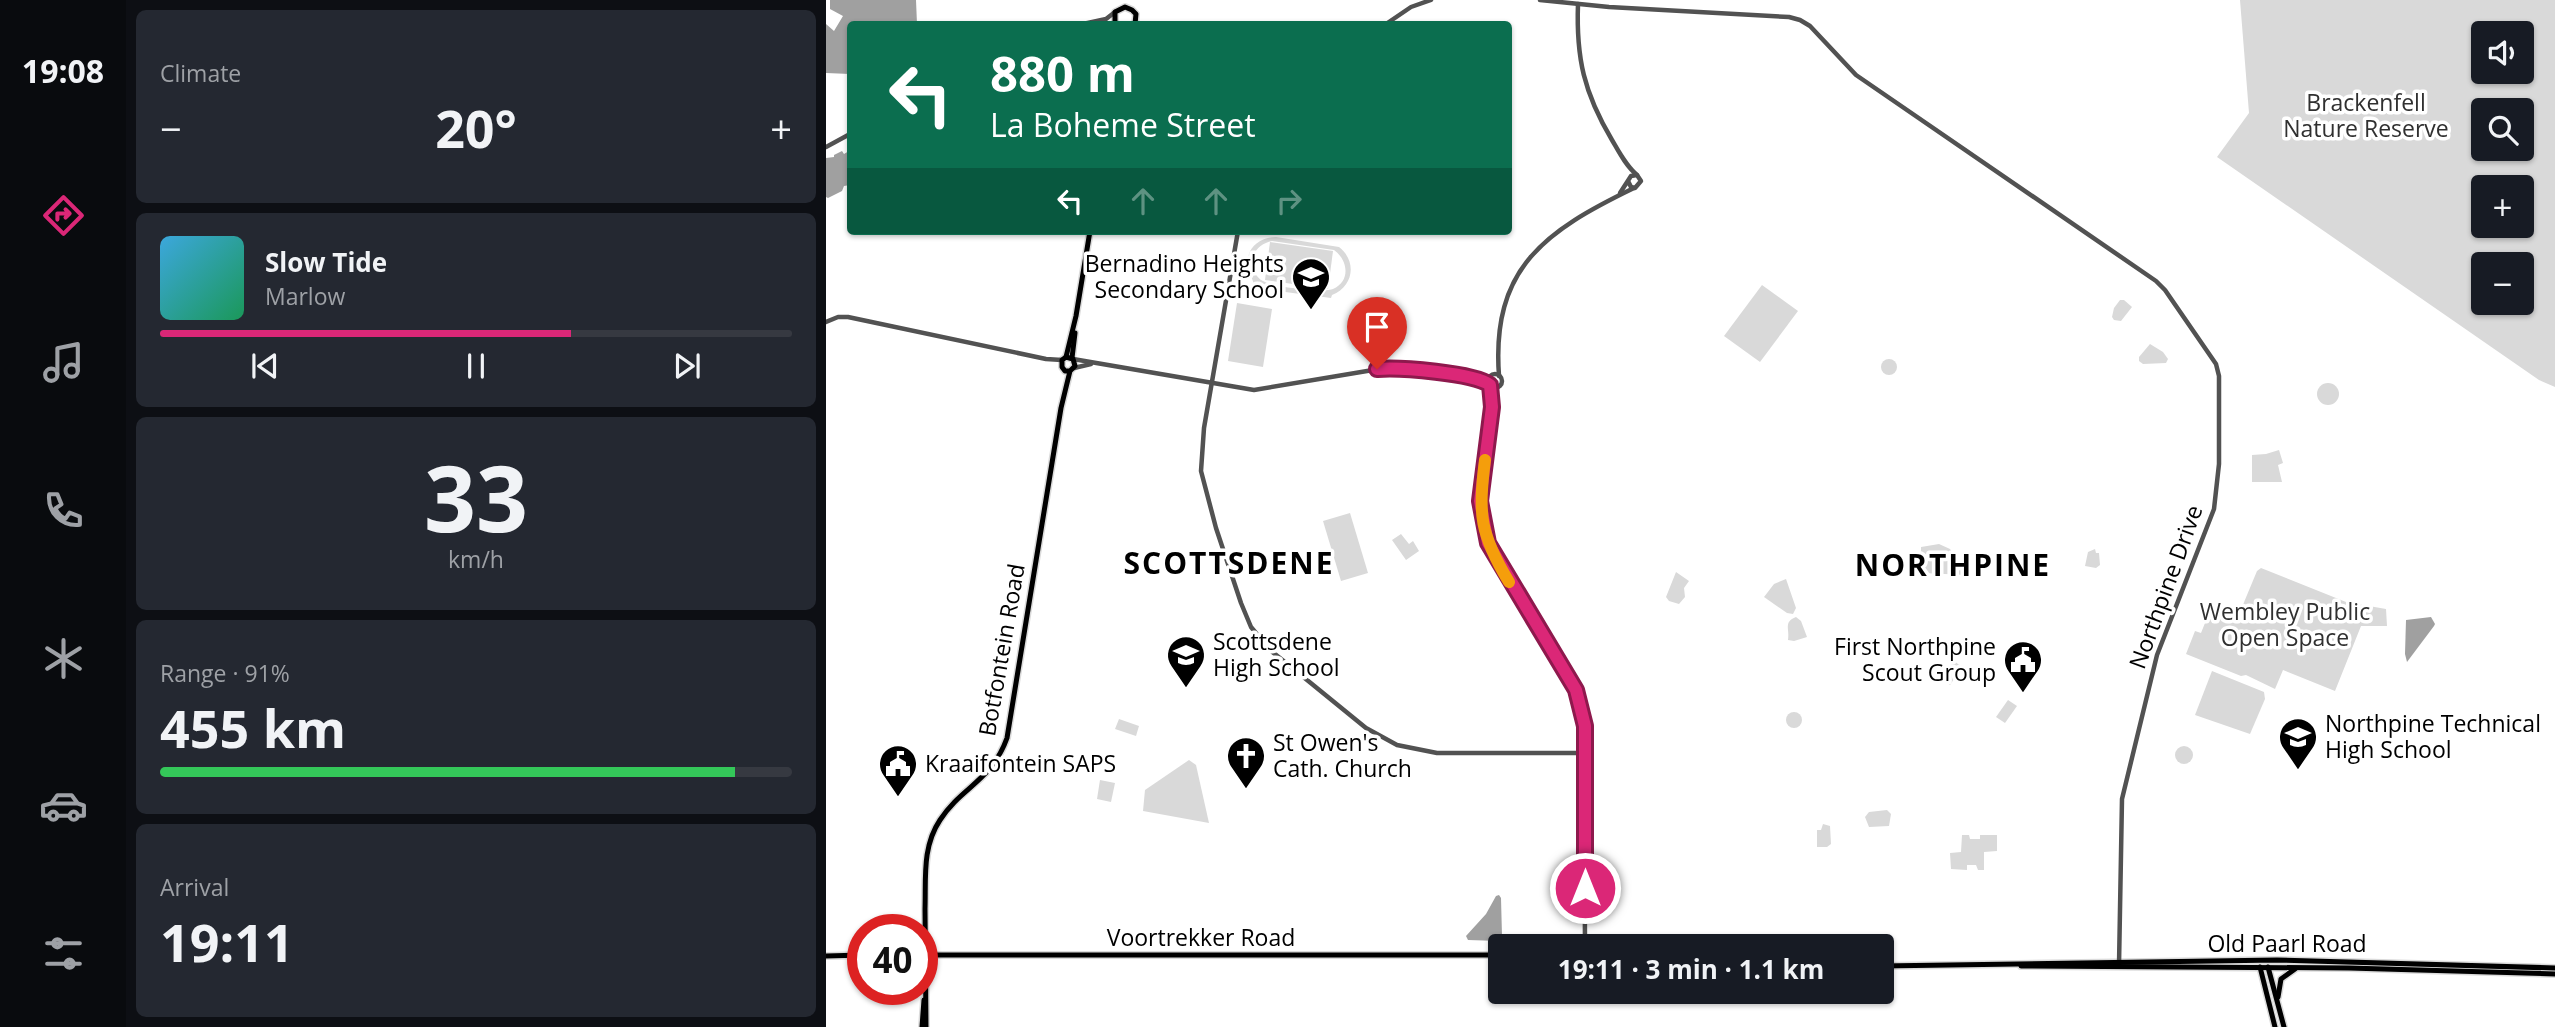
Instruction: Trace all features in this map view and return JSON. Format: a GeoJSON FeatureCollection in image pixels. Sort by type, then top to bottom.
{"type":"FeatureCollection","features":[{"type":"Feature","properties":{"kind":"main road"},"geometry":{"type":"LineString","coordinates":[[1115,21],[1116,11],[1124,0]]}},
{"type":"Feature","properties":{"kind":"main road"},"geometry":{"type":"LineString","coordinates":[[1131,0],[1136,21]]}},
{"type":"Feature","properties":{"kind":"main road"},"geometry":{"type":"LineString","coordinates":[[1116,11],[1125,7],[1134,12]]}},
{"type":"Feature","properties":{"kind":"main road","name":"Botfontein Road"},"geometry":{"type":"LineString","coordinates":[[925,914],[929,842],[938,822],[949,807],[996,762],[1007,738],[1089,235]]}},
{"type":"Feature","properties":{"kind":"main road"},"geometry":{"type":"LineString","coordinates":[[826,956],[847,955]]}},
{"type":"Feature","properties":{"kind":"main road","name":"Voortrekker Road"},"geometry":{"type":"LineString","coordinates":[[938,955],[1488,956]]}},
{"type":"Feature","properties":{"kind":"main road"},"geometry":{"type":"LineString","coordinates":[[2263,960],[2260,968],[2275,1027]]}},
{"type":"Feature","properties":{"kind":"main road"},"geometry":{"type":"LineString","coordinates":[[2263,960],[2268,968],[2284,1027]]}},
{"type":"Feature","properties":{"kind":"main road","name":"Old Paarl Road"},"geometry":{"type":"LineString","coordinates":[[2119,965],[2263,960],[2555,968]]}},
{"type":"Feature","properties":{"kind":"main road","name":"Old Paarl Road"},"geometry":{"type":"LineString","coordinates":[[1894,966],[2119,965],[2555,974]]}},
{"type":"Feature","properties":{"kind":"main road"},"geometry":{"type":"LineString","coordinates":[[2278,1004],[2281,979],[2297,968]]}},
{"type":"Feature","properties":{"kind":"main road","name":"Botfontein Road"},"geometry":{"type":"LineString","coordinates":[[924,1027],[925,1005]]}},
{"type":"Feature","properties":{"kind":"street"},"geometry":{"type":"LineString","coordinates":[[1390,21],[1411,7],[1431,0]]}},
{"type":"Feature","properties":{"kind":"street","name":"Northpine Drive"},"geometry":{"type":"LineString","coordinates":[[1540,0],[1796,18],[1810,26],[1856,75],[2156,281],[2214,361],[2219,372],[2219,464],[2214,509],[2157,655],[2122,799],[2119,965]]}},
{"type":"Feature","properties":{"kind":"street"},"geometry":{"type":"LineString","coordinates":[[1578,4],[1578,50],[1583,77],[1595,111],[1624,160],[1641,179],[1641,184],[1551,236],[1537,247],[1522,265],[1506,300],[1498,357],[1501,382],[1492,407],[1481,492],[1483,526],[1488,543],[1498,564],[1576,690],[1584,718],[1585,934]]}},
{"type":"Feature","properties":{"kind":"street"},"geometry":{"type":"LineString","coordinates":[[1097,21],[1106,19],[1116,11]]}},
{"type":"Feature","properties":{"kind":"street"},"geometry":{"type":"LineString","coordinates":[[826,147],[847,136]]}},
{"type":"Feature","properties":{"kind":"street"},"geometry":{"type":"LineString","coordinates":[[1624,160],[1628,181],[1634,188]]}},
{"type":"Feature","properties":{"kind":"street"},"geometry":{"type":"LineString","coordinates":[[1615,197],[1632,176],[1637,175]]}},
{"type":"Feature","properties":{"kind":"street"},"geometry":{"type":"LineString","coordinates":[[1237,235],[1201,448],[1201,471],[1245,615],[1270,650],[1366,727],[1388,741],[1437,753],[1585,753]]}},
{"type":"Feature","properties":{"kind":"street"},"geometry":{"type":"LineString","coordinates":[[826,322],[838,317],[848,317],[1068,364],[1092,363],[1254,390],[1385,368],[1471,377],[1499,376]]}},
{"type":"Feature","properties":{"kind":"street"},"geometry":{"type":"LineString","coordinates":[[1492,407],[1489,384],[1498,357]]}},
{"type":"Feature","properties":{"kind":"street"},"geometry":{"type":"LineString","coordinates":[[1068,364],[1092,363]]}},
{"type":"Feature","properties":{"kind":"street"},"geometry":{"type":"LineString","coordinates":[[1471,377],[1497,387]]}},
{"type":"Feature","properties":{"kind":"green space","name":"Brackenfell Nature Reserve"},"geometry":{"type":"Polygon","coordinates":[[[2240,0],[2555,0],[2555,387],[2539,380],[2217,157],[2249,113],[2240,0]]]}},
{"type":"Feature","properties":{"kind":"green space"},"geometry":{"type":"Polygon","coordinates":[[[1270,238],[1339,247],[1349,259],[1349,280],[1331,298],[1254,288],[1248,267],[1249,255],[1254,245],[1270,238]],[[1272,241],[1256,251],[1253,268],[1258,277],[1268,283],[1309,290],[1333,289],[1343,281],[1346,270],[1339,254],[1334,250],[1272,241]]]}},
{"type":"Feature","properties":{"kind":"green space"},"geometry":{"type":"Polygon","coordinates":[[[1270,242],[1333,251],[1328,289],[1265,280],[1270,242]]]}},
{"type":"Feature","properties":{"kind":"green space"},"geometry":{"type":"Polygon","coordinates":[[[1762,285],[1798,311],[1760,362],[1724,336],[1762,285]]]}},
{"type":"Feature","properties":{"kind":"green space"},"geometry":{"type":"Polygon","coordinates":[[[2120,300],[2132,307],[2121,321],[2112,317],[2120,300]]]}},
{"type":"Feature","properties":{"kind":"green space"},"geometry":{"type":"Polygon","coordinates":[[[1237,303],[1272,309],[1263,367],[1228,361],[1237,303]]]}},
{"type":"Feature","properties":{"kind":"green space"},"geometry":{"type":"Polygon","coordinates":[[[2150,344],[2163,352],[2168,359],[2166,363],[2143,364],[2139,361],[2139,357],[2150,344]]]}},
{"type":"Feature","properties":{"kind":"green space"},"geometry":{"type":"Polygon","coordinates":[[[1889,359],[1895,361],[1895,373],[1889,375],[1883,373],[1881,367],[1883,361],[1889,359]]]}},
{"type":"Feature","properties":{"kind":"green space"},"geometry":{"type":"Polygon","coordinates":[[[2328,383],[2336,386],[2339,394],[2336,402],[2328,405],[2320,402],[2317,394],[2320,386],[2328,383]]]}},
{"type":"Feature","properties":{"kind":"green space"},"geometry":{"type":"Polygon","coordinates":[[[2279,450],[2283,463],[2278,465],[2282,482],[2252,482],[2252,455],[2279,450]]]}},
{"type":"Feature","properties":{"kind":"green space"},"geometry":{"type":"Polygon","coordinates":[[[1350,513],[1368,573],[1341,581],[1323,521],[1350,513]]]}},
{"type":"Feature","properties":{"kind":"green space"},"geometry":{"type":"Polygon","coordinates":[[[1401,534],[1409,544],[1413,541],[1419,551],[1406,560],[1392,540],[1401,534]]]}},
{"type":"Feature","properties":{"kind":"green space"},"geometry":{"type":"Polygon","coordinates":[[[1939,544],[1950,549],[1956,558],[1953,569],[1966,570],[1966,575],[1923,573],[1921,547],[1939,544]]]}},
{"type":"Feature","properties":{"kind":"green space"},"geometry":{"type":"Polygon","coordinates":[[[2095,549],[2096,553],[2099,553],[2100,565],[2096,568],[2085,566],[2088,552],[2095,549]]]}},
{"type":"Feature","properties":{"kind":"green space","name":"Wembley Public Open Space"},"geometry":{"type":"Polygon","coordinates":[[[2261,568],[2346,602],[2386,609],[2387,626],[2361,626],[2335,691],[2283,670],[2275,689],[2246,675],[2241,676],[2186,654],[2195,631],[2201,633],[2211,608],[2237,619],[2257,571],[2261,568]]]}},
{"type":"Feature","properties":{"kind":"green space"},"geometry":{"type":"Polygon","coordinates":[[[1676,572],[1689,581],[1684,588],[1685,597],[1679,604],[1666,597],[1676,572]]]}},
{"type":"Feature","properties":{"kind":"green space"},"geometry":{"type":"Polygon","coordinates":[[[1786,579],[1796,608],[1793,614],[1787,613],[1764,597],[1774,584],[1786,579]]]}},
{"type":"Feature","properties":{"kind":"green space"},"geometry":{"type":"Polygon","coordinates":[[[1796,617],[1801,621],[1807,637],[1788,640],[1788,624],[1796,617]]]}},
{"type":"Feature","properties":{"kind":"green space"},"geometry":{"type":"Polygon","coordinates":[[[1954,661],[1962,667],[1950,685],[1941,679],[1954,661]]]}},
{"type":"Feature","properties":{"kind":"green space"},"geometry":{"type":"Polygon","coordinates":[[[2212,671],[2264,692],[2265,699],[2250,734],[2195,715],[2212,671]]]}},
{"type":"Feature","properties":{"kind":"green space"},"geometry":{"type":"Polygon","coordinates":[[[2008,700],[2017,706],[2005,723],[1996,717],[2008,700]]]}},
{"type":"Feature","properties":{"kind":"green space"},"geometry":{"type":"Polygon","coordinates":[[[1791,712],[1797,712],[1802,720],[1800,726],[1791,728],[1786,723],[1786,717],[1791,712]]]}},
{"type":"Feature","properties":{"kind":"green space"},"geometry":{"type":"Polygon","coordinates":[[[1119,719],[1139,726],[1136,736],[1115,729],[1119,719]]]}},
{"type":"Feature","properties":{"kind":"green space"},"geometry":{"type":"Polygon","coordinates":[[[2184,746],[2190,749],[2193,755],[2190,761],[2184,764],[2178,761],[2175,755],[2178,749],[2184,746]]]}},
{"type":"Feature","properties":{"kind":"green space"},"geometry":{"type":"Polygon","coordinates":[[[1189,760],[1196,765],[1209,823],[1143,811],[1145,790],[1189,760]]]}},
{"type":"Feature","properties":{"kind":"green space"},"geometry":{"type":"Polygon","coordinates":[[[1100,780],[1115,783],[1111,802],[1097,799],[1100,780]]]}},
{"type":"Feature","properties":{"kind":"green space"},"geometry":{"type":"Polygon","coordinates":[[[1887,810],[1891,814],[1889,826],[1869,827],[1865,817],[1869,812],[1887,810]]]}},
{"type":"Feature","properties":{"kind":"green space"},"geometry":{"type":"Polygon","coordinates":[[[1823,824],[1830,826],[1831,844],[1817,847],[1817,830],[1821,830],[1823,824]]]}},
{"type":"Feature","properties":{"kind":"green space"},"geometry":{"type":"Polygon","coordinates":[[[1962,835],[1969,835],[1970,839],[1980,839],[1980,835],[1997,835],[1997,851],[1984,852],[1984,870],[1978,870],[1976,865],[1967,865],[1967,870],[1951,869],[1950,853],[1961,852],[1962,835]]]}},
{"type":"Feature","properties":{"kind":"shaded area"},"geometry":{"type":"Polygon","coordinates":[[[830,0],[916,0],[917,21],[847,21],[847,74],[826,73],[826,24],[834,31],[843,16],[830,9],[830,0]]]}},
{"type":"Feature","properties":{"kind":"shaded area"},"geometry":{"type":"Polygon","coordinates":[[[842,151],[844,154],[847,152],[847,186],[828,198],[826,158],[834,157],[842,151]]]}},
{"type":"Feature","properties":{"kind":"shaded area"},"geometry":{"type":"Polygon","coordinates":[[[2431,617],[2434,626],[2407,662],[2406,620],[2431,617]]]}},
{"type":"Feature","properties":{"kind":"shaded area"},"geometry":{"type":"Polygon","coordinates":[[[1496,896],[1501,898],[1502,934],[1488,934],[1488,941],[1468,940],[1466,936],[1486,914],[1496,896]]]}},
{"type":"Feature","properties":{"kind":"slow traffic"},"geometry":{"type":"LineString","coordinates":[[1485,460],[1480,512],[1490,549],[1509,582]]}},
{"type":"Feature","properties":{"kind":"place","name":"Bernadino Heights Secondary School"},"geometry":{"type":"Point","coordinates":[1311,311]}},
{"type":"Feature","properties":{"kind":"place","name":"Scottsdene High School"},"geometry":{"type":"Point","coordinates":[1186,689]}},
{"type":"Feature","properties":{"kind":"place","name":"First Northpine Scout Group"},"geometry":{"type":"Point","coordinates":[2023,694]}},
{"type":"Feature","properties":{"kind":"place","name":"Northpine Technical High School"},"geometry":{"type":"Point","coordinates":[2298,771]}},
{"type":"Feature","properties":{"kind":"place","name":"St Owen's Cath. Church"},"geometry":{"type":"Point","coordinates":[1246,790]}},
{"type":"Feature","properties":{"kind":"place","name":"Kraaifontein SAPS"},"geometry":{"type":"Point","coordinates":[898,798]}},
{"type":"Feature","properties":{"kind":"district","name":"SCOTTSDENE"},"geometry":{"type":"Point","coordinates":[1229,564]}},
{"type":"Feature","properties":{"kind":"district","name":"NORTHPINE"},"geometry":{"type":"Point","coordinates":[1953,566]}},
{"type":"Feature","properties":{"kind":"route"},"geometry":{"type":"LineString","coordinates":[[1377,369],[1398,368],[1471,377],[1490,385],[1492,407],[1480,512],[1494,557],[1576,690],[1582,707],[1585,726],[1585,888]]}}]}
